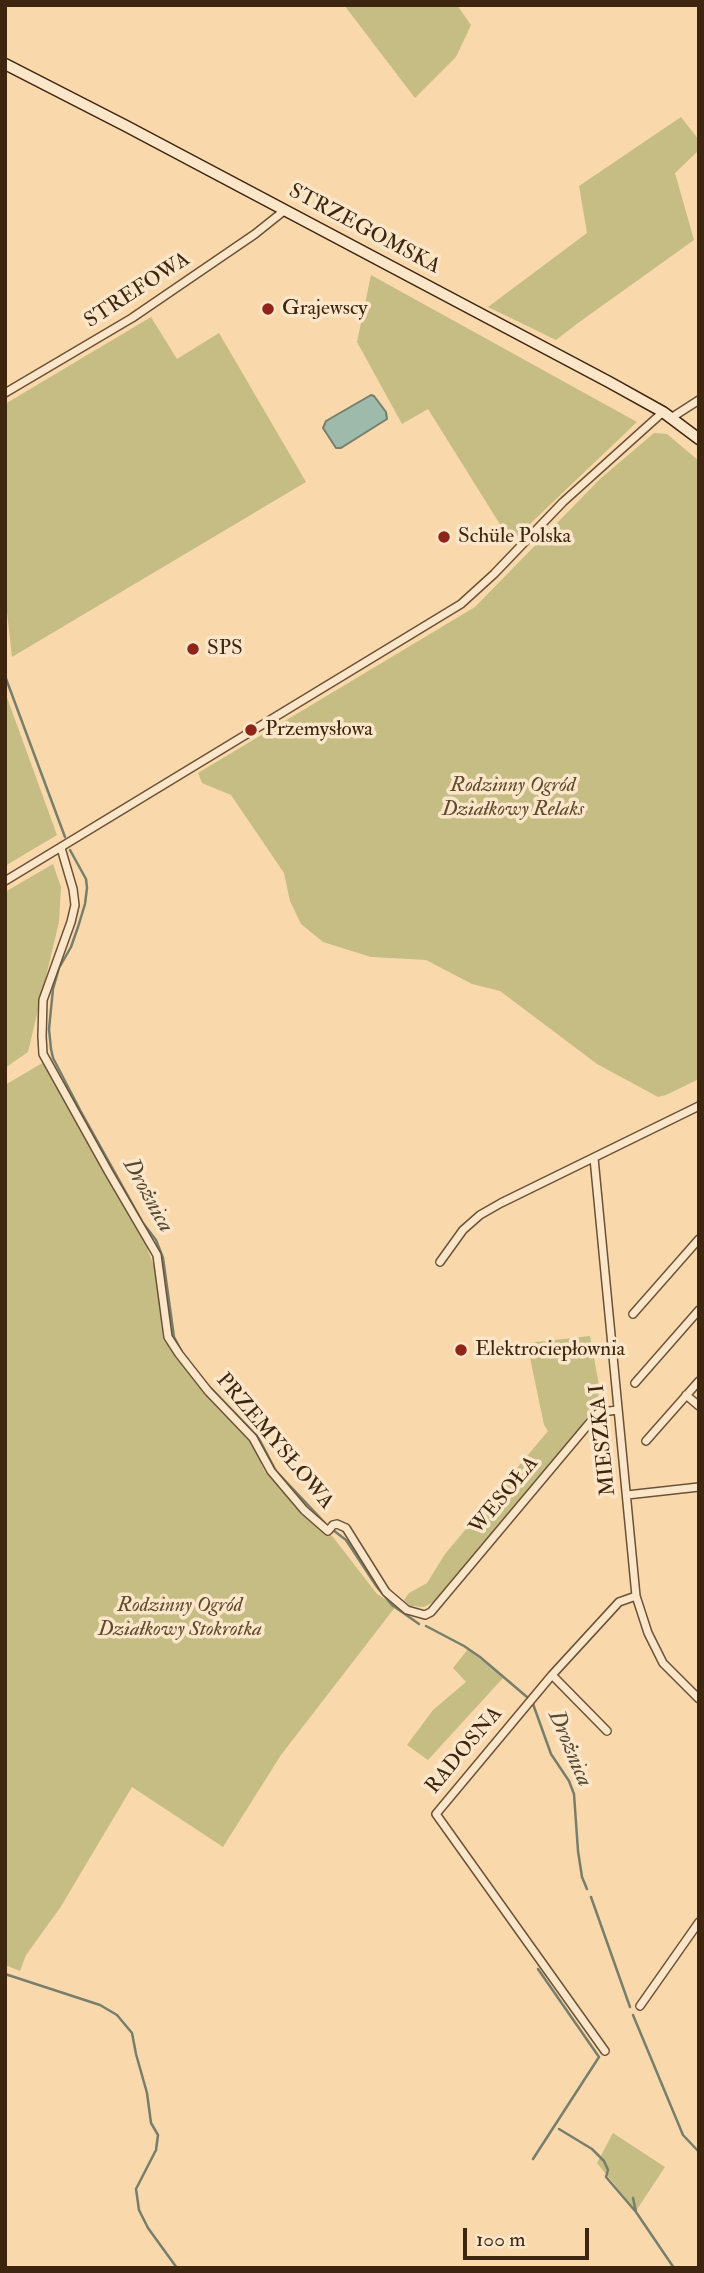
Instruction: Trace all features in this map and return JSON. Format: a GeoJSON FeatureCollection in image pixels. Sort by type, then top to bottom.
{"type":"FeatureCollection","features":[{"type":"Feature","properties":{"kind":"main road","name":"STRZEGOMSKA"},"geometry":{"type":"LineString","coordinates":[[5,64],[285,210],[667,415],[699,439]]}},
{"type":"Feature","properties":{"kind":"street","name":"STREFOWA"},"geometry":{"type":"LineString","coordinates":[[5,393],[132,317],[255,234],[285,210]]}},
{"type":"Feature","properties":{"kind":"street"},"geometry":{"type":"LineString","coordinates":[[5,881],[461,604],[494,574],[563,502],[667,415],[699,400]]}},
{"type":"Feature","properties":{"kind":"street","name":"PRZEMYSŁOWA"},"geometry":{"type":"LineString","coordinates":[[61,848],[74,889],[75,905],[43,1000],[43,1054],[157,1255],[168,1337],[208,1391],[253,1438],[271,1471],[304,1510],[328,1531],[332,1525],[337,1524],[346,1528],[386,1592],[407,1610],[425,1615]]}},
{"type":"Feature","properties":{"kind":"street"},"geometry":{"type":"LineString","coordinates":[[440,1262],[463,1230],[480,1215],[699,1106]]}},
{"type":"Feature","properties":{"kind":"street"},"geometry":{"type":"LineString","coordinates":[[690,1110],[699,1118]]}},
{"type":"Feature","properties":{"kind":"street","name":"MIESZKA I"},"geometry":{"type":"LineString","coordinates":[[594,1158],[636,1596],[648,1633],[663,1663],[699,1699]]}},
{"type":"Feature","properties":{"kind":"street"},"geometry":{"type":"LineString","coordinates":[[632,1314],[699,1239]]}},
{"type":"Feature","properties":{"kind":"street"},"geometry":{"type":"LineString","coordinates":[[635,1383],[699,1310]]}},
{"type":"Feature","properties":{"kind":"street"},"geometry":{"type":"LineString","coordinates":[[646,1441],[699,1381]]}},
{"type":"Feature","properties":{"kind":"street"},"geometry":{"type":"LineString","coordinates":[[686,1395],[699,1406]]}},
{"type":"Feature","properties":{"kind":"street","name":"WESOŁA"},"geometry":{"type":"LineString","coordinates":[[425,1615],[432,1612],[597,1415],[618,1410]]}},
{"type":"Feature","properties":{"kind":"street"},"geometry":{"type":"LineString","coordinates":[[627,1495],[699,1487]]}},
{"type":"Feature","properties":{"kind":"street","name":"RADOSNA"},"geometry":{"type":"LineString","coordinates":[[605,2050],[436,1814],[552,1675],[619,1602],[636,1596]]}},
{"type":"Feature","properties":{"kind":"street"},"geometry":{"type":"LineString","coordinates":[[552,1675],[607,1731]]}},
{"type":"Feature","properties":{"kind":"street"},"geometry":{"type":"LineString","coordinates":[[640,2006],[699,1922]]}},
{"type":"Feature","properties":{"kind":"green space"},"geometry":{"type":"Polygon","coordinates":[[[344,5],[457,5],[471,25],[456,57],[415,98],[344,5]]]}},
{"type":"Feature","properties":{"kind":"green space"},"geometry":{"type":"Polygon","coordinates":[[[681,117],[699,140],[699,150],[675,173],[694,240],[556,340],[488,307],[587,233],[579,186],[681,117]]]}},
{"type":"Feature","properties":{"kind":"green space"},"geometry":{"type":"Polygon","coordinates":[[[371,275],[637,422],[511,542],[428,409],[402,424],[357,342],[371,275]]]}},
{"type":"Feature","properties":{"kind":"green space"},"geometry":{"type":"Polygon","coordinates":[[[151,317],[177,359],[219,333],[306,482],[12,657],[5,595],[5,404],[151,317]]]}},
{"type":"Feature","properties":{"kind":"green space","name":"Rodzinny Ogród Działkowy Relaks"},"geometry":{"type":"Polygon","coordinates":[[[654,433],[667,434],[699,461],[699,1079],[658,1097],[597,1064],[500,991],[472,984],[426,960],[371,957],[323,942],[301,924],[290,901],[284,873],[231,795],[202,783],[198,773],[475,607],[600,479],[654,433]]]}},
{"type":"Feature","properties":{"kind":"green space"},"geometry":{"type":"Polygon","coordinates":[[[5,692],[57,835],[5,866],[5,692]]]}},
{"type":"Feature","properties":{"kind":"green space"},"geometry":{"type":"Polygon","coordinates":[[[53,864],[61,887],[59,922],[28,1052],[5,1068],[5,892],[53,864]]]}},
{"type":"Feature","properties":{"kind":"green space","name":"Rodzinny Ogród Działkowy Stokrotka"},"geometry":{"type":"Polygon","coordinates":[[[44,1062],[143,1238],[156,1271],[163,1339],[210,1398],[252,1444],[265,1472],[321,1529],[333,1537],[377,1594],[396,1606],[281,1755],[223,1847],[132,1787],[60,1908],[26,1955],[20,1971],[5,1965],[5,1085],[44,1062]]]}},
{"type":"Feature","properties":{"kind":"green space"},"geometry":{"type":"Polygon","coordinates":[[[590,1336],[599,1385],[598,1399],[573,1440],[437,1600],[424,1607],[410,1606],[404,1600],[409,1593],[427,1583],[445,1554],[548,1431],[544,1425],[527,1343],[590,1336]]]}},
{"type":"Feature","properties":{"kind":"green space"},"geometry":{"type":"Polygon","coordinates":[[[468,1649],[503,1678],[428,1760],[407,1745],[433,1710],[466,1682],[453,1668],[468,1649]]]}},
{"type":"Feature","properties":{"kind":"green space"},"geometry":{"type":"Polygon","coordinates":[[[613,2133],[665,2167],[636,2211],[597,2163],[613,2133]]]}},
{"type":"Feature","properties":{"kind":"shaded area"},"geometry":{"type":"Polygon","coordinates":[[[371,395],[386,412],[387,419],[341,448],[336,448],[323,428],[326,421],[371,395]]]}},
{"type":"Feature","properties":{"kind":"waterway","name":"Drożnica"},"geometry":{"type":"LineString","coordinates":[[5,676],[65,837]]}},
{"type":"Feature","properties":{"kind":"waterway","name":"Drożnica"},"geometry":{"type":"LineString","coordinates":[[70,850],[86,879],[87,888],[78,927],[59,968],[53,989],[49,1029],[53,1058],[143,1223],[156,1240],[163,1258],[174,1337],[184,1356]]}},
{"type":"Feature","properties":{"kind":"waterway","name":"Drożnica"},"geometry":{"type":"LineString","coordinates":[[206,1383],[258,1437],[276,1471],[325,1523]]}},
{"type":"Feature","properties":{"kind":"waterway","name":"Drożnica"},"geometry":{"type":"LineString","coordinates":[[333,1530],[346,1540],[392,1605],[419,1624]]}},
{"type":"Feature","properties":{"kind":"waterway","name":"Drożnica"},"geometry":{"type":"LineString","coordinates":[[426,1626],[480,1657],[527,1697]]}},
{"type":"Feature","properties":{"kind":"waterway","name":"Drożnica"},"geometry":{"type":"LineString","coordinates":[[533,1704],[551,1754],[569,1781],[574,1794],[578,1851],[587,1889]]}},
{"type":"Feature","properties":{"kind":"waterway","name":"Drożnica"},"geometry":{"type":"LineString","coordinates":[[591,1897],[630,2007]]}},
{"type":"Feature","properties":{"kind":"waterway"},"geometry":{"type":"LineString","coordinates":[[533,2159],[599,2057],[538,1969]]}},
{"type":"Feature","properties":{"kind":"waterway"},"geometry":{"type":"LineString","coordinates":[[5,1974],[100,2005],[117,2015],[132,2033],[147,2093],[151,2123],[158,2135],[156,2150],[136,2189],[139,2210],[148,2228],[177,2268]]}},
{"type":"Feature","properties":{"kind":"waterway","name":"Drożnica"},"geometry":{"type":"LineString","coordinates":[[633,2015],[683,2135],[699,2152]]}},
{"type":"Feature","properties":{"kind":"waterway"},"geometry":{"type":"LineString","coordinates":[[559,2129],[592,2149],[604,2161],[608,2170],[606,2177],[636,2212]]}},
{"type":"Feature","properties":{"kind":"waterway"},"geometry":{"type":"LineString","coordinates":[[633,2198],[636,2212],[674,2268]]}},
{"type":"Feature","properties":{"kind":"place","name":"Grajewscy"},"geometry":{"type":"Point","coordinates":[268,309]}},
{"type":"Feature","properties":{"kind":"place","name":"Schüle Polska"},"geometry":{"type":"Point","coordinates":[444,537]}},
{"type":"Feature","properties":{"kind":"place","name":"SPS"},"geometry":{"type":"Point","coordinates":[193,649]}},
{"type":"Feature","properties":{"kind":"place","name":"Przemysłowa"},"geometry":{"type":"Point","coordinates":[251,730]}},
{"type":"Feature","properties":{"kind":"place","name":"Elektrociepłownia"},"geometry":{"type":"Point","coordinates":[461,1350]}}]}
